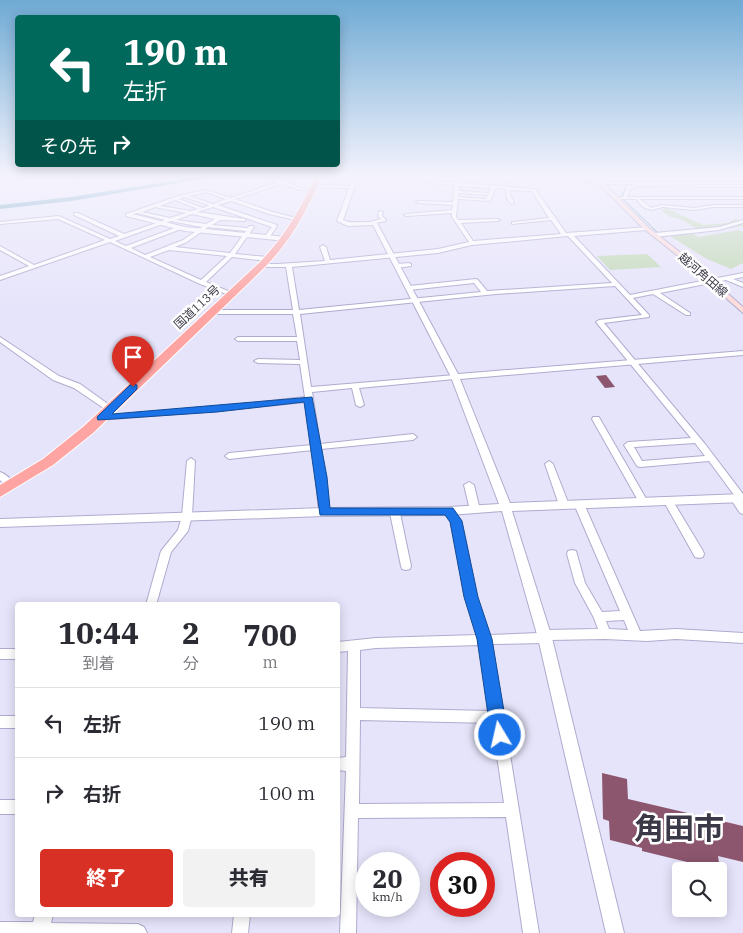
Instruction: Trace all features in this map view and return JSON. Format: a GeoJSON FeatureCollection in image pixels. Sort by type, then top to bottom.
{"type":"FeatureCollection","features":[{"type":"Feature","properties":{"kind":"highway","name":"国道113号"},"geometry":{"type":"LineString","coordinates":[[0,492],[48,462],[102,418],[265,262],[286,239],[298,221]]}},
{"type":"Feature","properties":{"kind":"main road","name":"越河角田線"},"geometry":{"type":"LineString","coordinates":[[639,221],[743,311]]}},
{"type":"Feature","properties":{"kind":"street"},"geometry":{"type":"LineString","coordinates":[[0,224],[29,221]]}},
{"type":"Feature","properties":{"kind":"street"},"geometry":{"type":"LineString","coordinates":[[67,221],[202,283],[231,294]]}},
{"type":"Feature","properties":{"kind":"street"},"geometry":{"type":"LineString","coordinates":[[90,221],[123,236]]}},
{"type":"Feature","properties":{"kind":"street"},"geometry":{"type":"LineString","coordinates":[[151,221],[199,231],[275,226],[267,237]]}},
{"type":"Feature","properties":{"kind":"street"},"geometry":{"type":"LineString","coordinates":[[0,278],[168,221]]}},
{"type":"Feature","properties":{"kind":"street"},"geometry":{"type":"LineString","coordinates":[[173,221],[206,226],[251,228]]}},
{"type":"Feature","properties":{"kind":"street"},"geometry":{"type":"LineString","coordinates":[[145,256],[185,241],[211,221]]}},
{"type":"Feature","properties":{"kind":"street"},"geometry":{"type":"LineString","coordinates":[[215,221],[251,228]]}},
{"type":"Feature","properties":{"kind":"street"},"geometry":{"type":"LineString","coordinates":[[230,221],[251,228]]}},
{"type":"Feature","properties":{"kind":"street"},"geometry":{"type":"LineString","coordinates":[[240,221],[267,237],[286,239]]}},
{"type":"Feature","properties":{"kind":"street"},"geometry":{"type":"LineString","coordinates":[[202,283],[232,254],[251,228],[260,221]]}},
{"type":"Feature","properties":{"kind":"street"},"geometry":{"type":"LineString","coordinates":[[340,221],[345,223],[372,223],[382,221]]}},
{"type":"Feature","properties":{"kind":"street"},"geometry":{"type":"LineString","coordinates":[[472,243],[458,222],[476,221]]}},
{"type":"Feature","properties":{"kind":"street"},"geometry":{"type":"LineString","coordinates":[[514,223],[531,221]]}},
{"type":"Feature","properties":{"kind":"street"},"geometry":{"type":"LineString","coordinates":[[554,221],[647,317],[599,322],[711,458],[740,498],[743,511]]}},
{"type":"Feature","properties":{"kind":"street"},"geometry":{"type":"LineString","coordinates":[[654,235],[719,228],[741,221]]}},
{"type":"Feature","properties":{"kind":"street"},"geometry":{"type":"LineString","coordinates":[[372,223],[375,224],[455,377],[506,506],[544,636],[615,933]]}},
{"type":"Feature","properties":{"kind":"street"},"geometry":{"type":"LineString","coordinates":[[126,248],[179,228]]}},
{"type":"Feature","properties":{"kind":"street"},"geometry":{"type":"LineString","coordinates":[[166,248],[232,254],[265,262],[289,265],[447,250],[472,243],[646,228]]}},
{"type":"Feature","properties":{"kind":"street"},"geometry":{"type":"LineString","coordinates":[[324,247],[328,262]]}},
{"type":"Feature","properties":{"kind":"street"},"geometry":{"type":"LineString","coordinates":[[0,248],[34,267]]}},
{"type":"Feature","properties":{"kind":"street"},"geometry":{"type":"LineString","coordinates":[[289,265],[298,312],[302,362],[322,477],[324,512]]}},
{"type":"Feature","properties":{"kind":"street"},"geometry":{"type":"LineString","coordinates":[[397,266],[409,265]]}},
{"type":"Feature","properties":{"kind":"street"},"geometry":{"type":"LineString","coordinates":[[629,297],[743,275]]}},
{"type":"Feature","properties":{"kind":"street"},"geometry":{"type":"LineString","coordinates":[[727,278],[743,285]]}},
{"type":"Feature","properties":{"kind":"street"},"geometry":{"type":"LineString","coordinates":[[409,288],[476,281],[485,293]]}},
{"type":"Feature","properties":{"kind":"street"},"geometry":{"type":"LineString","coordinates":[[211,312],[298,312],[485,293],[617,284]]}},
{"type":"Feature","properties":{"kind":"street"},"geometry":{"type":"LineString","coordinates":[[654,292],[688,314]]}},
{"type":"Feature","properties":{"kind":"street"},"geometry":{"type":"LineString","coordinates":[[0,339],[56,378],[77,386],[111,409]]}},
{"type":"Feature","properties":{"kind":"street"},"geometry":{"type":"LineString","coordinates":[[238,339],[299,339]]}},
{"type":"Feature","properties":{"kind":"street"},"geometry":{"type":"LineString","coordinates":[[102,418],[217,409],[355,386],[743,353]]}},
{"type":"Feature","properties":{"kind":"street"},"geometry":{"type":"LineString","coordinates":[[258,361],[302,362]]}},
{"type":"Feature","properties":{"kind":"street"},"geometry":{"type":"LineString","coordinates":[[355,386],[360,405]]}},
{"type":"Feature","properties":{"kind":"street"},"geometry":{"type":"LineString","coordinates":[[596,420],[643,502]]}},
{"type":"Feature","properties":{"kind":"street"},"geometry":{"type":"LineString","coordinates":[[228,456],[413,437]]}},
{"type":"Feature","properties":{"kind":"street"},"geometry":{"type":"LineString","coordinates":[[696,440],[628,445],[640,464],[711,458]]}},
{"type":"Feature","properties":{"kind":"street"},"geometry":{"type":"LineString","coordinates":[[152,602],[166,551],[183,530],[187,516],[192,461]]}},
{"type":"Feature","properties":{"kind":"street"},"geometry":{"type":"LineString","coordinates":[[549,464],[564,505]]}},
{"type":"Feature","properties":{"kind":"street"},"geometry":{"type":"LineString","coordinates":[[0,475],[11,485]]}},
{"type":"Feature","properties":{"kind":"street"},"geometry":{"type":"LineString","coordinates":[[469,484],[474,510]]}},
{"type":"Feature","properties":{"kind":"street"},"geometry":{"type":"LineString","coordinates":[[0,523],[324,512],[395,513],[474,510],[506,506],[740,498]]}},
{"type":"Feature","properties":{"kind":"street"},"geometry":{"type":"LineString","coordinates":[[668,500],[699,554]]}},
{"type":"Feature","properties":{"kind":"street"},"geometry":{"type":"LineString","coordinates":[[580,504],[636,635]]}},
{"type":"Feature","properties":{"kind":"street"},"geometry":{"type":"LineString","coordinates":[[448,511],[456,521],[471,597],[485,639],[531,933]]}},
{"type":"Feature","properties":{"kind":"street"},"geometry":{"type":"LineString","coordinates":[[395,513],[406,566]]}},
{"type":"Feature","properties":{"kind":"street"},"geometry":{"type":"LineString","coordinates":[[572,554],[580,583],[599,617],[605,634]]}},
{"type":"Feature","properties":{"kind":"street"},"geometry":{"type":"LineString","coordinates":[[599,617],[628,615]]}},
{"type":"Feature","properties":{"kind":"street"},"geometry":{"type":"LineString","coordinates":[[340,646],[605,634],[676,634],[743,638]]}},
{"type":"Feature","properties":{"kind":"street"},"geometry":{"type":"LineString","coordinates":[[348,933],[354,646]]}},
{"type":"Feature","properties":{"kind":"street"},"geometry":{"type":"LineString","coordinates":[[0,654],[15,654]]}},
{"type":"Feature","properties":{"kind":"street"},"geometry":{"type":"LineString","coordinates":[[354,714],[497,716]]}},
{"type":"Feature","properties":{"kind":"street"},"geometry":{"type":"LineString","coordinates":[[0,722],[15,722]]}},
{"type":"Feature","properties":{"kind":"street"},"geometry":{"type":"LineString","coordinates":[[340,764],[352,764]]}},
{"type":"Feature","properties":{"kind":"street"},"geometry":{"type":"LineString","coordinates":[[0,807],[15,807]]}},
{"type":"Feature","properties":{"kind":"street"},"geometry":{"type":"LineString","coordinates":[[352,811],[512,810]]}},
{"type":"Feature","properties":{"kind":"street"},"geometry":{"type":"LineString","coordinates":[[240,933],[242,917]]}},
{"type":"Feature","properties":{"kind":"street"},"geometry":{"type":"LineString","coordinates":[[0,931],[41,926],[138,933]]}},
{"type":"Feature","properties":{"kind":"green space"},"geometry":{"type":"Polygon","coordinates":[[[683,221],[693,221],[703,225],[727,223],[732,221],[743,221],[743,226],[707,232],[699,230],[683,221]]]}},
{"type":"Feature","properties":{"kind":"green space"},"geometry":{"type":"Polygon","coordinates":[[[739,230],[743,232],[743,263],[731,269],[707,259],[670,236],[693,234],[699,237],[739,230]]]}},
{"type":"Feature","properties":{"kind":"green space"},"geometry":{"type":"Polygon","coordinates":[[[647,254],[661,267],[610,270],[597,256],[647,254]]]}},
{"type":"Feature","properties":{"kind":"building"},"geometry":{"type":"Polygon","coordinates":[[[606,375],[615,387],[605,388],[596,376],[606,375]]]}},
{"type":"Feature","properties":{"kind":"building"},"geometry":{"type":"Polygon","coordinates":[[[602,773],[627,779],[628,799],[743,826],[743,862],[718,856],[719,862],[687,862],[642,851],[642,848],[610,840],[609,821],[603,819],[602,773]]]}},
{"type":"Feature","properties":{"kind":"waterway"},"geometry":{"type":"LineString","coordinates":[[645,221],[658,233]]}},
{"type":"Feature","properties":{"kind":"district","name":"角田市"},"geometry":{"type":"Point","coordinates":[679,829]}},
{"type":"Feature","properties":{"kind":"route"},"geometry":{"type":"LineString","coordinates":[[133,387],[102,418],[217,409],[309,399],[322,477],[324,512],[395,513],[448,511],[456,521],[471,597],[485,639],[500,735]]}}]}
